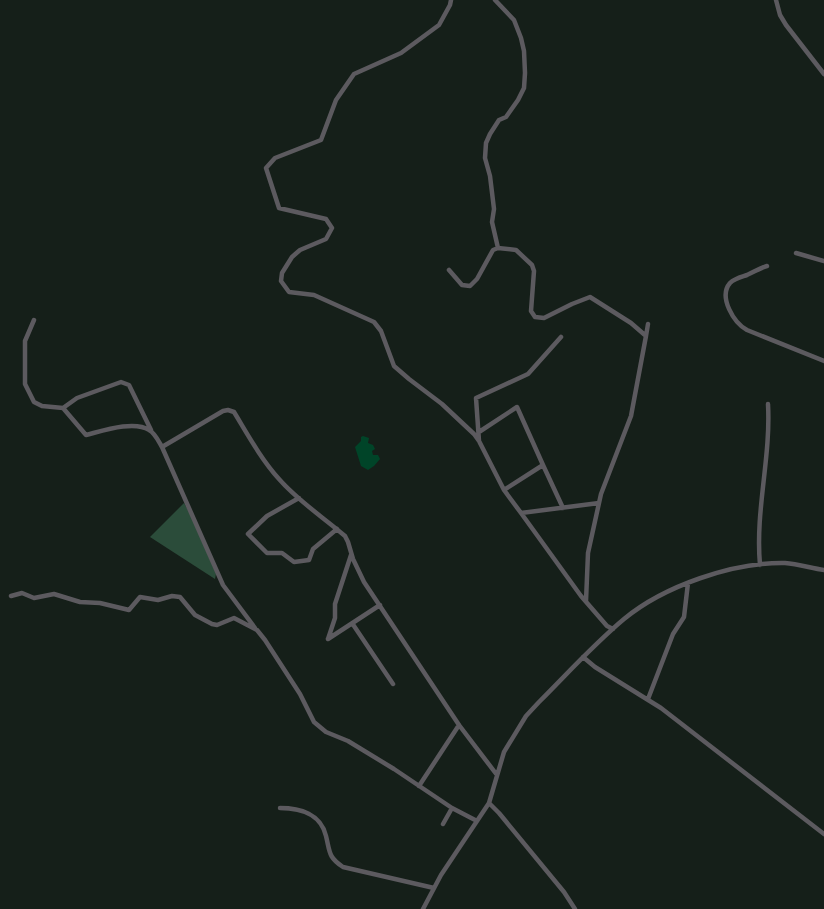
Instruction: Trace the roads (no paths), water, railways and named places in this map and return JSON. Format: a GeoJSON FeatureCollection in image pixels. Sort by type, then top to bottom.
{"type":"FeatureCollection","features":[{"type":"Feature","properties":{"kind":"street"},"geometry":{"type":"LineString","coordinates":[[451,0],[450,5],[439,25],[401,53],[354,74],[336,100],[321,140],[275,158],[266,168],[279,208],[326,219],[332,228],[326,239],[300,250],[292,257],[282,273],[281,281],[289,292],[314,295],[374,322],[381,331],[394,366],[442,404],[474,434],[504,490],[586,601],[612,630]]}},
{"type":"Feature","properties":{"kind":"street"},"geometry":{"type":"LineString","coordinates":[[495,0],[514,20],[523,44],[525,73],[524,88],[518,100],[506,117],[499,120],[486,143],[485,158],[490,176],[494,209],[492,222],[498,248]]}},
{"type":"Feature","properties":{"kind":"street"},"geometry":{"type":"LineString","coordinates":[[776,0],[780,15],[786,25],[824,74]]}},
{"type":"Feature","properties":{"kind":"street"},"geometry":{"type":"LineString","coordinates":[[449,270],[462,285],[470,286],[477,280],[493,250],[498,248],[516,250],[532,264],[534,271],[531,311],[535,317],[544,318],[590,297],[631,323],[646,336]]}},
{"type":"Feature","properties":{"kind":"street"},"geometry":{"type":"LineString","coordinates":[[796,253],[824,261]]}},
{"type":"Feature","properties":{"kind":"street"},"geometry":{"type":"LineString","coordinates":[[767,266],[746,276],[738,278],[729,285],[727,290],[727,301],[733,318],[739,325],[747,330],[824,361]]}},
{"type":"Feature","properties":{"kind":"street"},"geometry":{"type":"LineString","coordinates":[[34,320],[25,341],[25,384],[34,402],[42,406],[63,408],[76,398],[120,382],[129,385],[151,430],[162,447],[223,585],[265,640],[300,694],[314,722],[326,732],[348,741],[394,768],[452,808],[477,821]]}},
{"type":"Feature","properties":{"kind":"street"},"geometry":{"type":"LineString","coordinates":[[586,601],[588,553],[599,503],[631,416],[648,324]]}},
{"type":"Feature","properties":{"kind":"street"},"geometry":{"type":"LineString","coordinates":[[479,441],[476,398],[528,374],[561,337]]}},
{"type":"Feature","properties":{"kind":"street"},"geometry":{"type":"LineString","coordinates":[[760,565],[758,540],[769,431],[768,404]]}},
{"type":"Feature","properties":{"kind":"street"},"geometry":{"type":"LineString","coordinates":[[479,432],[517,407],[563,508]]}},
{"type":"Feature","properties":{"kind":"street"},"geometry":{"type":"LineString","coordinates":[[63,408],[86,435],[125,426],[142,427],[151,430]]}},
{"type":"Feature","properties":{"kind":"street"},"geometry":{"type":"LineString","coordinates":[[162,447],[224,411],[231,410],[234,412],[274,474],[299,498],[345,536],[352,559],[360,576],[459,725],[498,775]]}},
{"type":"Feature","properties":{"kind":"street"},"geometry":{"type":"LineString","coordinates":[[504,490],[543,465]]}},
{"type":"Feature","properties":{"kind":"street"},"geometry":{"type":"LineString","coordinates":[[299,498],[267,516],[248,534],[267,553],[282,553],[294,562],[309,560],[313,549],[337,529]]}},
{"type":"Feature","properties":{"kind":"street"},"geometry":{"type":"LineString","coordinates":[[521,513],[599,503]]}},
{"type":"Feature","properties":{"kind":"street"},"geometry":{"type":"LineString","coordinates":[[351,554],[335,604],[335,618],[328,639],[380,604]]}},
{"type":"Feature","properties":{"kind":"street"},"geometry":{"type":"LineString","coordinates":[[423,909],[434,888],[489,803],[504,752],[526,716],[583,657],[632,613],[668,592],[688,583],[727,570],[784,563],[824,570]]}},
{"type":"Feature","properties":{"kind":"street"},"geometry":{"type":"LineString","coordinates":[[648,699],[673,634],[684,617],[688,583]]}},
{"type":"Feature","properties":{"kind":"street"},"geometry":{"type":"LineString","coordinates":[[11,596],[22,593],[34,598],[54,594],[80,602],[100,603],[129,610],[140,597],[158,600],[172,596],[180,598],[195,615],[212,624],[217,625],[234,618],[257,630]]}},
{"type":"Feature","properties":{"kind":"street"},"geometry":{"type":"LineString","coordinates":[[352,623],[393,684]]}},
{"type":"Feature","properties":{"kind":"street"},"geometry":{"type":"LineString","coordinates":[[583,657],[595,667],[668,712],[824,834]]}},
{"type":"Feature","properties":{"kind":"street"},"geometry":{"type":"LineString","coordinates":[[419,786],[459,725]]}},
{"type":"Feature","properties":{"kind":"street"},"geometry":{"type":"LineString","coordinates":[[489,803],[499,813],[564,892],[575,909]]}},
{"type":"Feature","properties":{"kind":"street"},"geometry":{"type":"LineString","coordinates":[[280,808],[304,812],[314,816],[322,826],[326,835],[329,854],[335,862],[343,867],[434,888]]}},
{"type":"Feature","properties":{"kind":"street"},"geometry":{"type":"LineString","coordinates":[[443,824],[452,808]]}}]}
